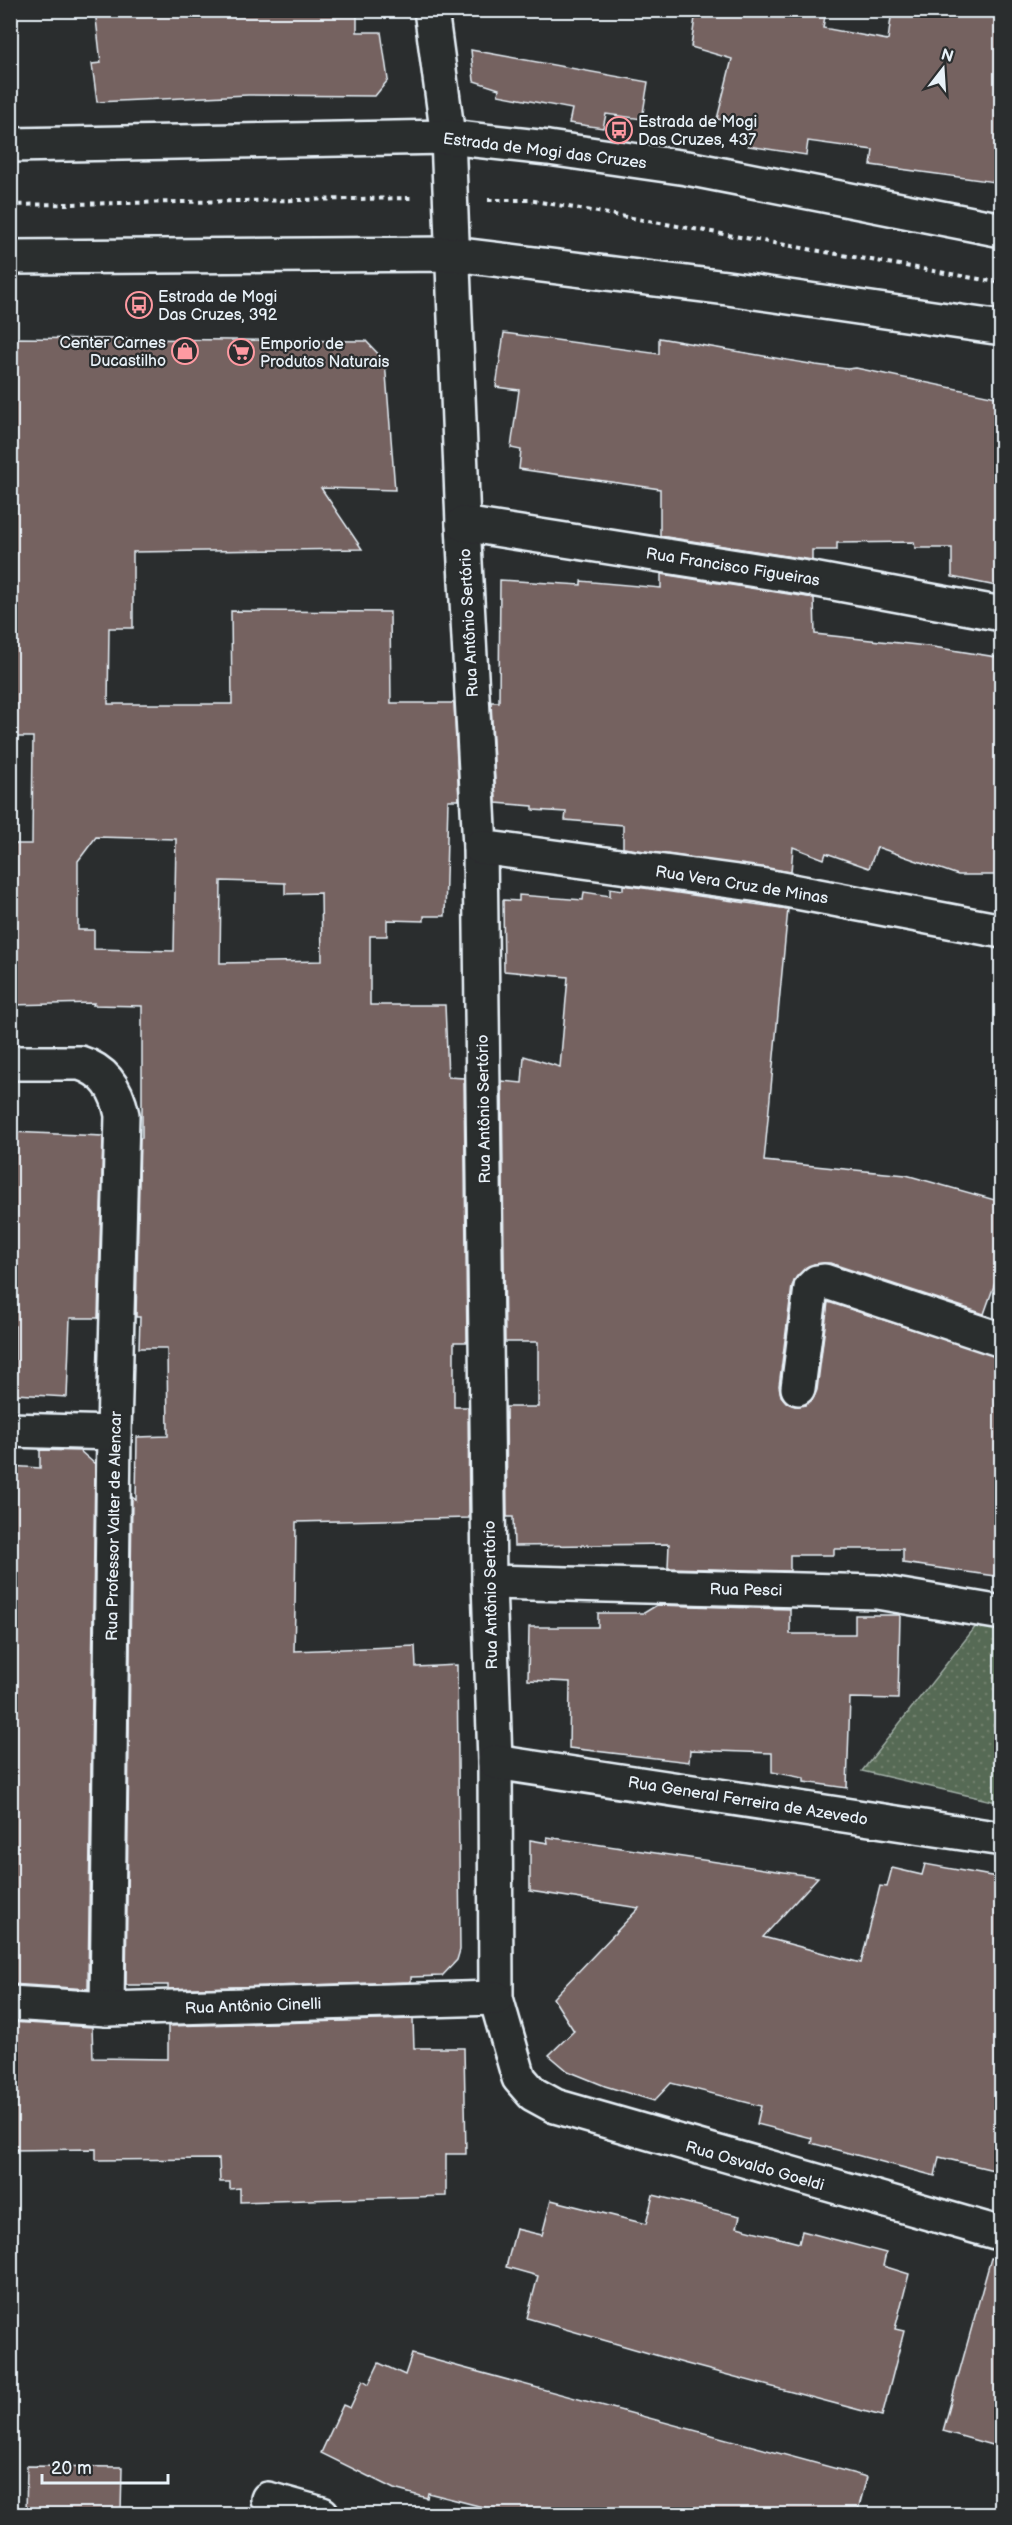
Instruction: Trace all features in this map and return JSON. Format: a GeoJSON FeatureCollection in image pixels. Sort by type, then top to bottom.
{"type":"FeatureCollection","features":[{"type":"Feature","properties":{"kind":"street","name":"Rua Antônio Sertório"},"geometry":{"type":"LineString","coordinates":[[432,10],[448,137],[463,524],[480,847],[489,1582],[495,1762],[496,1998],[519,2078]]}},
{"type":"Feature","properties":{"kind":"street","name":"Estrada de Mogi das Cruzes"},"geometry":{"type":"LineString","coordinates":[[10,145],[448,137],[548,148],[687,168],[1002,230]]}},
{"type":"Feature","properties":{"kind":"street"},"geometry":{"type":"LineString","coordinates":[[10,257],[453,254],[727,288],[1002,328]]}},
{"type":"Feature","properties":{"kind":"street","name":"Rua Francisco Figueiras"},"geometry":{"type":"LineString","coordinates":[[463,524],[807,578],[1002,614]]}},
{"type":"Feature","properties":{"kind":"street","name":"Rua Vera Cruz de Minas"},"geometry":{"type":"LineString","coordinates":[[480,847],[760,885],[1002,931]]}},
{"type":"Feature","properties":{"kind":"street","name":"Rua Professor Valter de Alencar"},"geometry":{"type":"LineString","coordinates":[[10,1063],[80,1063],[95,1069],[108,1080],[116,1091],[122,1115],[114,1433],[107,2009]]}},
{"type":"Feature","properties":{"kind":"street"},"geometry":{"type":"LineString","coordinates":[[798,1388],[812,1288],[817,1282],[824,1281],[1002,1340]]}},
{"type":"Feature","properties":{"kind":"street"},"geometry":{"type":"LineString","coordinates":[[10,1430],[114,1433]]}},
{"type":"Feature","properties":{"kind":"street","name":"Rua Pesci"},"geometry":{"type":"LineString","coordinates":[[489,1582],[877,1592],[1002,1613]]}},
{"type":"Feature","properties":{"kind":"street","name":"Rua General Ferreira de Azevedo"},"geometry":{"type":"LineString","coordinates":[[495,1762],[1002,1839]]}},
{"type":"Feature","properties":{"kind":"street","name":"Rua Antônio Cinelli"},"geometry":{"type":"LineString","coordinates":[[10,2003],[107,2009],[496,1998]]}},
{"type":"Feature","properties":{"kind":"street","name":"Rua Osvaldo Goeldi"},"geometry":{"type":"LineString","coordinates":[[519,2078],[542,2100],[570,2112],[1002,2234]]}},
{"type":"Feature","properties":{"kind":"street"},"geometry":{"type":"LineString","coordinates":[[268,2499],[322,2514]]}},
{"type":"Feature","properties":{"kind":"green space"},"geometry":{"type":"Polygon","coordinates":[[[980,1621],[1001,1627],[1001,1803],[862,1771],[980,1621]]]}},
{"type":"Feature","properties":{"kind":"building"},"geometry":{"type":"Polygon","coordinates":[[[95,10],[357,10],[357,32],[381,32],[388,80],[375,96],[248,95],[97,102],[92,64],[101,63],[95,10]]]}},
{"type":"Feature","properties":{"kind":"building"},"geometry":{"type":"Polygon","coordinates":[[[696,10],[826,10],[823,28],[888,40],[892,10],[1002,10],[1002,183],[871,165],[873,150],[808,141],[806,155],[748,146],[752,123],[717,119],[732,59],[691,47],[696,10]]]}},
{"type":"Feature","properties":{"kind":"building"},"geometry":{"type":"Polygon","coordinates":[[[471,50],[648,82],[642,119],[606,114],[603,128],[569,123],[572,109],[498,95],[499,89],[474,81],[471,50]]]}},
{"type":"Feature","properties":{"kind":"building"},"geometry":{"type":"Polygon","coordinates":[[[504,333],[659,354],[659,338],[816,365],[856,368],[1001,398],[1001,587],[952,577],[952,548],[915,548],[914,542],[837,543],[837,550],[812,550],[812,560],[660,536],[660,489],[519,469],[521,450],[511,448],[519,390],[496,387],[504,333]]]}},
{"type":"Feature","properties":{"kind":"building"},"geometry":{"type":"Polygon","coordinates":[[[10,338],[366,341],[385,361],[395,490],[321,488],[362,549],[133,552],[133,628],[109,628],[108,704],[232,704],[231,611],[390,612],[391,703],[454,703],[459,800],[448,800],[445,916],[424,916],[424,921],[387,920],[387,936],[370,936],[370,1005],[445,1005],[448,1077],[464,1078],[467,1342],[454,1342],[454,1407],[468,1407],[469,1518],[296,1522],[294,1651],[415,1646],[416,1667],[457,1665],[460,1950],[457,1960],[442,1976],[411,1977],[411,1982],[168,1989],[168,1985],[126,1985],[132,1497],[136,1500],[137,1437],[168,1436],[167,1348],[139,1348],[140,1317],[136,1317],[140,1138],[142,1138],[142,1006],[93,1005],[94,1003],[10,1005],[10,844],[32,844],[33,737],[14,737],[15,728],[10,728],[10,338]],[[96,837],[78,861],[78,930],[94,930],[94,949],[174,951],[176,839],[96,837]],[[221,881],[220,963],[322,961],[321,893],[285,894],[285,883],[221,881]]]}},
{"type":"Feature","properties":{"kind":"building"},"geometry":{"type":"Polygon","coordinates":[[[661,574],[814,598],[815,634],[927,646],[996,657],[997,678],[1002,678],[1002,875],[958,875],[877,847],[869,868],[826,853],[824,859],[793,847],[791,872],[623,848],[623,825],[565,820],[566,812],[533,810],[533,806],[496,803],[491,702],[499,702],[500,580],[581,585],[581,581],[661,588],[661,574]]]}},
{"type":"Feature","properties":{"kind":"building"},"geometry":{"type":"Polygon","coordinates":[[[623,885],[788,909],[764,1161],[906,1175],[1002,1202],[1002,1263],[984,1314],[830,1263],[814,1264],[798,1275],[792,1286],[779,1386],[781,1396],[786,1402],[795,1406],[805,1405],[813,1399],[817,1390],[828,1302],[1002,1358],[1002,1577],[903,1563],[903,1549],[834,1549],[834,1555],[790,1555],[790,1571],[668,1568],[669,1544],[514,1546],[513,1517],[507,1517],[506,1407],[538,1407],[538,1342],[505,1342],[502,1081],[522,1083],[524,1056],[560,1067],[568,977],[504,971],[503,900],[519,901],[519,895],[583,900],[584,892],[610,896],[610,888],[623,890],[623,885]]]}},
{"type":"Feature","properties":{"kind":"building"},"geometry":{"type":"Polygon","coordinates":[[[10,1132],[103,1136],[98,1318],[70,1318],[67,1397],[15,1394],[15,1326],[10,1326],[10,1132]]]}},
{"type":"Feature","properties":{"kind":"building"},"geometry":{"type":"Polygon","coordinates":[[[40,1450],[80,1451],[95,1464],[88,1989],[10,1984],[10,1466],[40,1468],[40,1450]]]}},
{"type":"Feature","properties":{"kind":"building"},"geometry":{"type":"Polygon","coordinates":[[[657,1605],[790,1609],[790,1634],[855,1634],[855,1615],[900,1615],[898,1699],[850,1698],[847,1788],[804,1782],[804,1778],[772,1772],[772,1753],[690,1750],[689,1762],[569,1748],[570,1682],[528,1680],[529,1627],[598,1627],[598,1613],[644,1613],[657,1605]]]}},
{"type":"Feature","properties":{"kind":"building"},"geometry":{"type":"Polygon","coordinates":[[[547,1837],[818,1877],[763,1937],[861,1963],[880,1886],[887,1887],[892,1868],[922,1875],[925,1864],[1002,1878],[1002,2172],[939,2157],[935,2176],[811,2143],[812,2138],[757,2124],[761,2106],[671,2083],[654,2101],[605,2086],[568,2071],[549,2055],[574,2031],[553,1998],[639,1908],[530,1891],[530,1840],[548,1843],[547,1837]]]}},
{"type":"Feature","properties":{"kind":"building"},"geometry":{"type":"Polygon","coordinates":[[[413,2019],[414,2048],[464,2048],[466,2154],[446,2154],[446,2196],[240,2202],[240,2188],[230,2189],[230,2182],[220,2182],[219,2159],[96,2160],[96,2149],[10,2150],[10,2022],[92,2027],[93,2058],[168,2059],[168,2026],[413,2019]]]}},
{"type":"Feature","properties":{"kind":"building"},"geometry":{"type":"Polygon","coordinates":[[[653,2195],[740,2216],[737,2227],[799,2243],[802,2231],[886,2253],[883,2266],[909,2274],[895,2329],[904,2331],[882,2416],[683,2363],[527,2318],[538,2276],[506,2267],[516,2229],[542,2235],[551,2200],[646,2224],[653,2195]]]}},
{"type":"Feature","properties":{"kind":"building"},"geometry":{"type":"Polygon","coordinates":[[[991,2258],[1002,2260],[1002,2448],[943,2431],[991,2258]]]}},
{"type":"Feature","properties":{"kind":"building"},"geometry":{"type":"Polygon","coordinates":[[[412,2354],[867,2477],[857,2514],[510,2514],[428,2493],[427,2498],[394,2489],[321,2453],[343,2405],[350,2408],[363,2380],[369,2384],[379,2363],[405,2375],[412,2354]]]}},
{"type":"Feature","properties":{"kind":"building"},"geometry":{"type":"Polygon","coordinates":[[[27,2466],[122,2467],[121,2514],[26,2514],[27,2466]]]}},
{"type":"Feature","properties":{"kind":"place","name":"Estrada de Mogi Das Cruzes, 437"},"geometry":{"type":"Point","coordinates":[619,130]}},
{"type":"Feature","properties":{"kind":"place","name":"Estrada de Mogi Das Cruzes, 392"},"geometry":{"type":"Point","coordinates":[139,305]}},
{"type":"Feature","properties":{"kind":"place","name":"Center Carnes Ducastilho"},"geometry":{"type":"Point","coordinates":[185,351]}},
{"type":"Feature","properties":{"kind":"place","name":"Emporio de Produtos Naturais"},"geometry":{"type":"Point","coordinates":[241,352]}}]}
